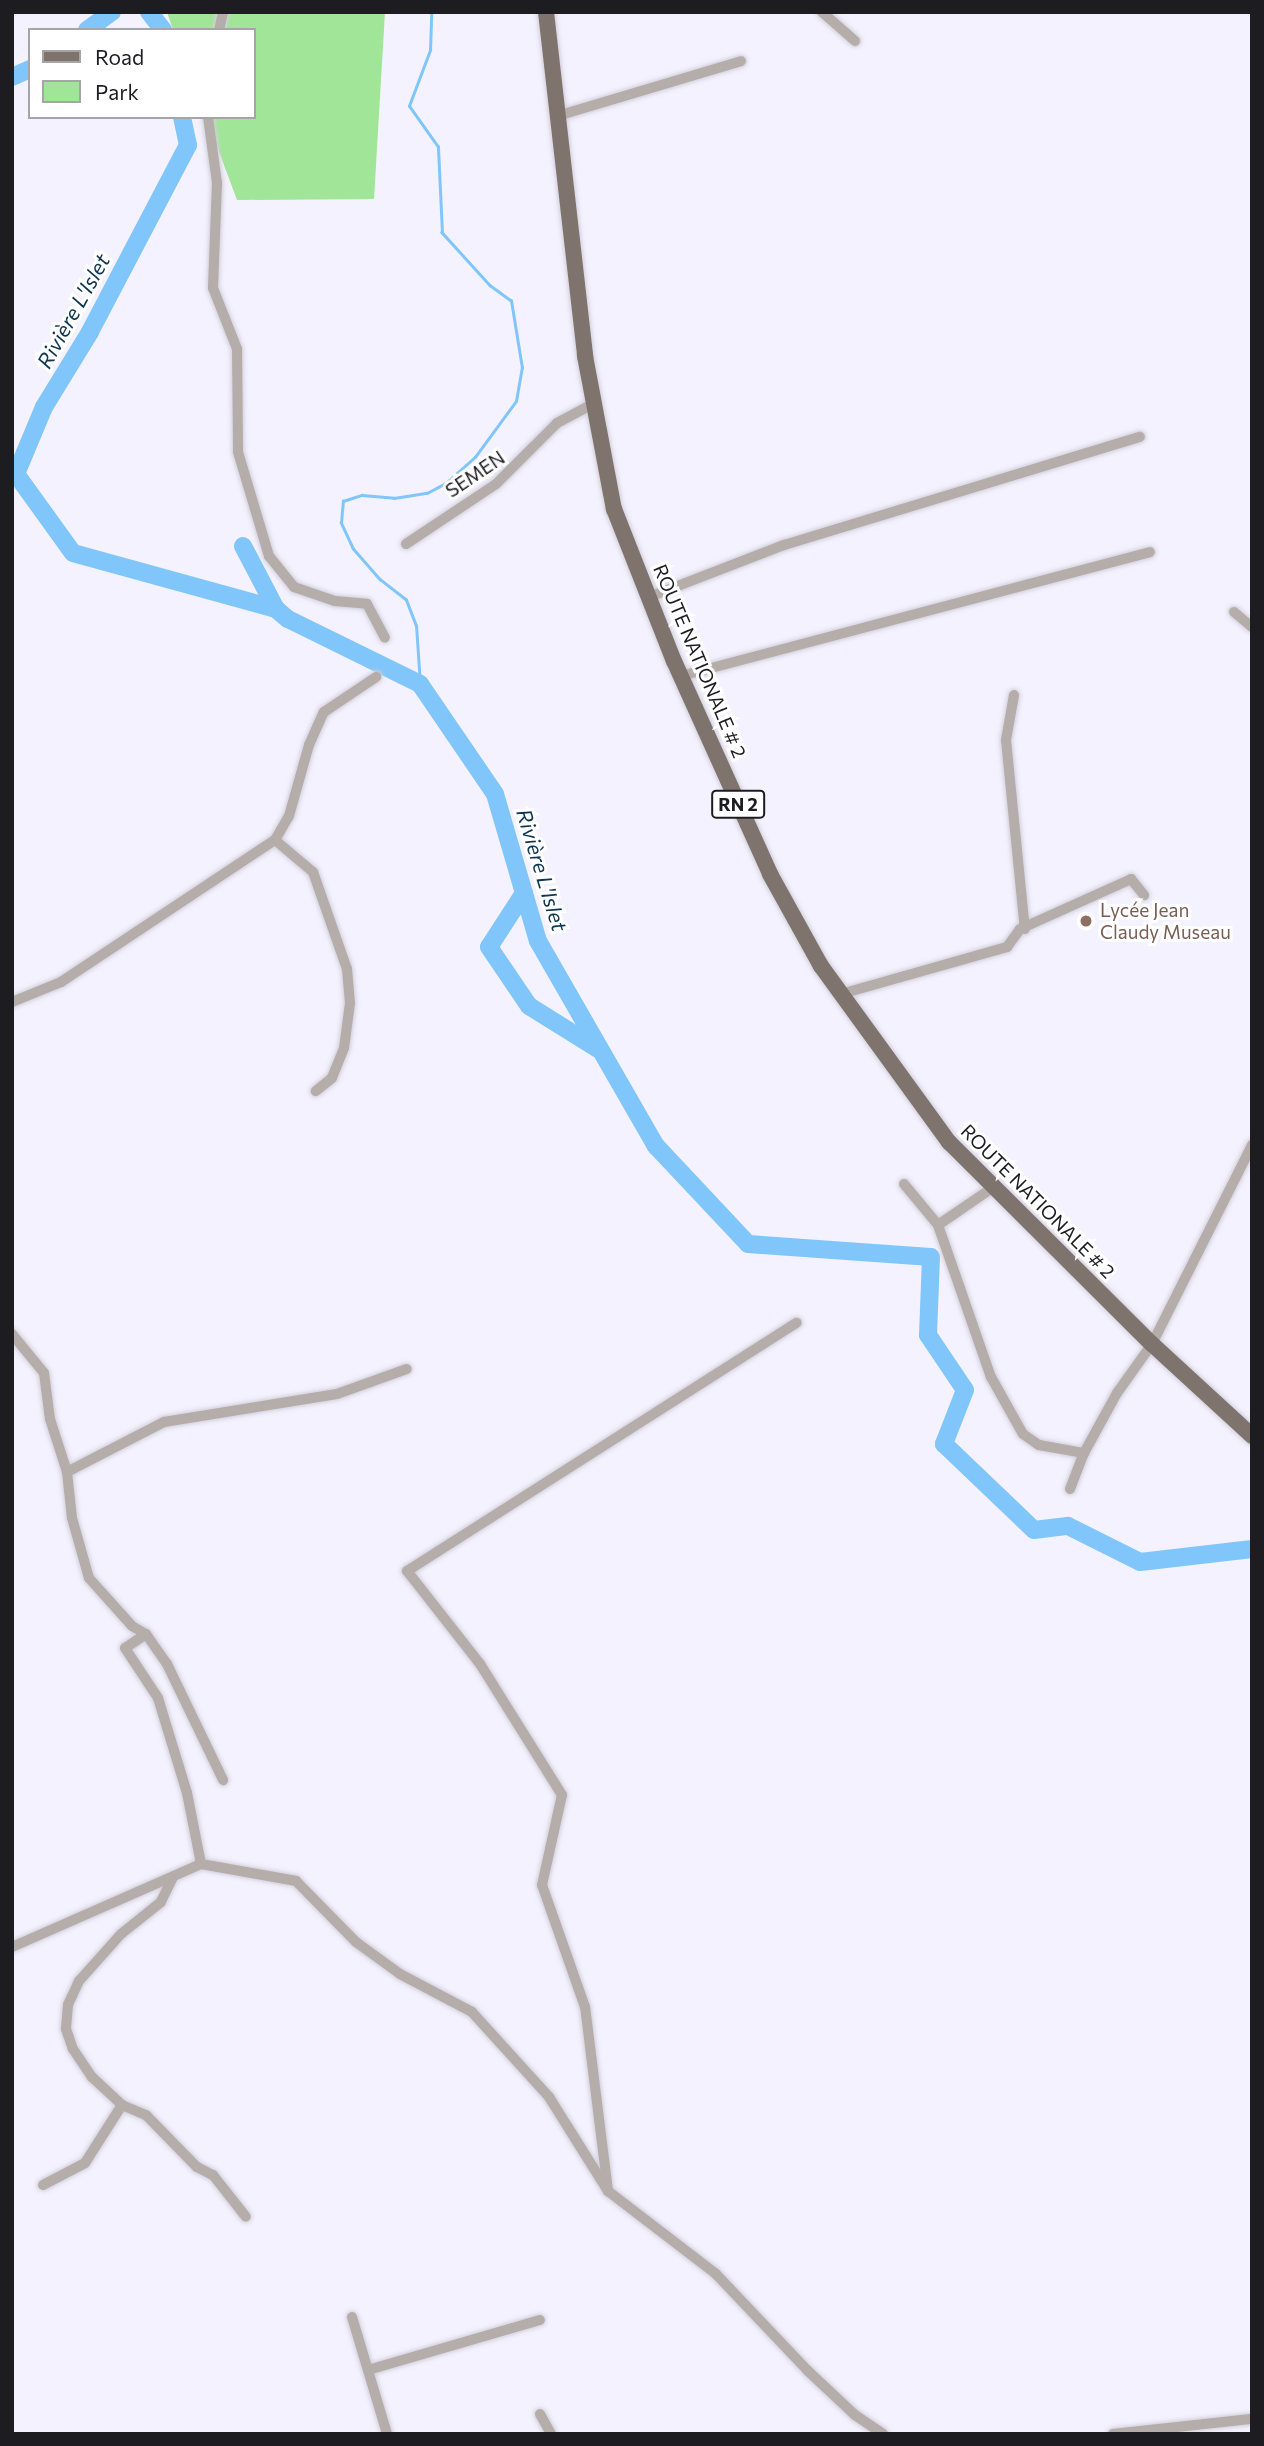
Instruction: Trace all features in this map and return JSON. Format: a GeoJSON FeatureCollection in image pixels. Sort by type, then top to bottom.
{"type":"FeatureCollection","features":[{"type":"Feature","properties":{"kind":"main road","name":"ROUTE NATIONALE # 2"},"geometry":{"type":"LineString","coordinates":[[546,12],[592,404],[614,509],[681,676],[770,874],[841,994],[949,1142],[992,1188],[1152,1344],[1252,1436]]}},
{"type":"Feature","properties":{"kind":"street"},"geometry":{"type":"LineString","coordinates":[[822,12],[855,41]]}},
{"type":"Feature","properties":{"kind":"street"},"geometry":{"type":"LineString","coordinates":[[557,116],[741,61]]}},
{"type":"Feature","properties":{"kind":"street"},"geometry":{"type":"LineString","coordinates":[[208,119],[216,183],[213,288],[237,349],[238,452],[269,556],[294,587],[335,601],[367,604],[385,638]]}},
{"type":"Feature","properties":{"kind":"street","name":"SEMEN"},"geometry":{"type":"LineString","coordinates":[[406,544],[496,484],[556,423],[592,404]]}},
{"type":"Feature","properties":{"kind":"street"},"geometry":{"type":"LineString","coordinates":[[649,597],[784,545],[1140,437]]}},
{"type":"Feature","properties":{"kind":"street"},"geometry":{"type":"LineString","coordinates":[[681,676],[1150,552]]}},
{"type":"Feature","properties":{"kind":"street"},"geometry":{"type":"LineString","coordinates":[[1234,612],[1252,627]]}},
{"type":"Feature","properties":{"kind":"street"},"geometry":{"type":"LineString","coordinates":[[12,1002],[61,982],[275,840],[289,816],[309,744],[324,712],[376,677]]}},
{"type":"Feature","properties":{"kind":"street"},"geometry":{"type":"LineString","coordinates":[[1014,695],[1006,740],[1025,929]]}},
{"type":"Feature","properties":{"kind":"street"},"geometry":{"type":"LineString","coordinates":[[275,840],[305,860],[313,872],[347,969],[350,1003],[344,1048],[332,1078],[316,1091]]}},
{"type":"Feature","properties":{"kind":"street"},"geometry":{"type":"LineString","coordinates":[[841,994],[1007,947],[1025,929],[1130,879],[1144,895]]}},
{"type":"Feature","properties":{"kind":"street"},"geometry":{"type":"LineString","coordinates":[[1070,1489],[1084,1453],[1117,1393],[1152,1344],[1252,1145]]}},
{"type":"Feature","properties":{"kind":"street"},"geometry":{"type":"LineString","coordinates":[[904,1184],[939,1225],[991,1377],[1023,1434],[1039,1445],[1084,1453]]}},
{"type":"Feature","properties":{"kind":"street"},"geometry":{"type":"LineString","coordinates":[[939,1225],[992,1188]]}},
{"type":"Feature","properties":{"kind":"street"},"geometry":{"type":"LineString","coordinates":[[608,2191],[585,2007],[542,1885],[562,1795],[480,1664],[407,1571],[797,1323]]}},
{"type":"Feature","properties":{"kind":"street"},"geometry":{"type":"LineString","coordinates":[[12,1335],[44,1373],[50,1419],[67,1472],[72,1518],[89,1578],[132,1626],[146,1634],[167,1664],[223,1780]]}},
{"type":"Feature","properties":{"kind":"street"},"geometry":{"type":"LineString","coordinates":[[67,1472],[164,1422],[337,1394],[407,1369]]}},
{"type":"Feature","properties":{"kind":"street"},"geometry":{"type":"LineString","coordinates":[[146,1634],[125,1648],[158,1698],[187,1793],[201,1864]]}},
{"type":"Feature","properties":{"kind":"street"},"geometry":{"type":"LineString","coordinates":[[12,1947],[201,1864],[296,1881],[356,1942],[400,1974],[472,2012],[549,2097],[608,2191],[715,2273],[808,2371],[855,2415],[883,2434]]}},
{"type":"Feature","properties":{"kind":"street"},"geometry":{"type":"LineString","coordinates":[[173,1877],[161,1902],[98,1958],[79,1981],[68,2005],[66,2029],[73,2049],[92,2077],[122,2105],[146,2115],[197,2167],[213,2175],[246,2217]]}},
{"type":"Feature","properties":{"kind":"street"},"geometry":{"type":"LineString","coordinates":[[43,2185],[85,2163],[122,2105]]}},
{"type":"Feature","properties":{"kind":"street"},"geometry":{"type":"LineString","coordinates":[[352,2317],[387,2434]]}},
{"type":"Feature","properties":{"kind":"street"},"geometry":{"type":"LineString","coordinates":[[368,2370],[540,2320]]}},
{"type":"Feature","properties":{"kind":"street"},"geometry":{"type":"LineString","coordinates":[[540,2414],[551,2434]]}},
{"type":"Feature","properties":{"kind":"street"},"geometry":{"type":"LineString","coordinates":[[1113,2434],[1252,2418]]}},
{"type":"Feature","properties":{"kind":"green space"},"geometry":{"type":"Polygon","coordinates":[[[167,12],[385,12],[374,199],[237,200],[207,119],[256,119],[256,28],[172,28],[167,12]]]}},
{"type":"Feature","properties":{"kind":"waterway","name":"Rivière L'Islet"},"geometry":{"type":"LineString","coordinates":[[90,28],[112,12]]}},
{"type":"Feature","properties":{"kind":"waterway","name":"Rivière L'Islet"},"geometry":{"type":"LineString","coordinates":[[149,12],[161,28]]}},
{"type":"Feature","properties":{"kind":"waterway"},"geometry":{"type":"LineString","coordinates":[[420,684],[416,626],[406,600],[380,580],[353,549],[341,523],[343,501],[362,495],[394,498],[427,493],[446,483],[475,457],[516,401],[522,368],[511,301],[490,286],[442,233],[438,147],[409,106],[430,50],[431,12]]}},
{"type":"Feature","properties":{"kind":"waterway","name":"Rivière L'Islet"},"geometry":{"type":"LineString","coordinates":[[12,77],[28,70]]}},
{"type":"Feature","properties":{"kind":"waterway","name":"Rivière L'Islet"},"geometry":{"type":"LineString","coordinates":[[182,119],[188,145],[90,332],[44,407],[16,474],[73,553],[276,609],[288,619],[420,684],[495,794],[538,941],[656,1146],[748,1244],[931,1257],[928,1335],[965,1390],[944,1444],[1034,1530],[1068,1526],[1140,1562],[1252,1549]]}},
{"type":"Feature","properties":{"kind":"waterway"},"geometry":{"type":"LineString","coordinates":[[243,546],[276,609]]}},
{"type":"Feature","properties":{"kind":"waterway"},"geometry":{"type":"LineString","coordinates":[[524,893],[489,947],[529,1006],[598,1049]]}},
{"type":"Feature","properties":{"kind":"place","name":"Lycée Jean Claudy Museau"},"geometry":{"type":"Point","coordinates":[1086,921]}}]}
